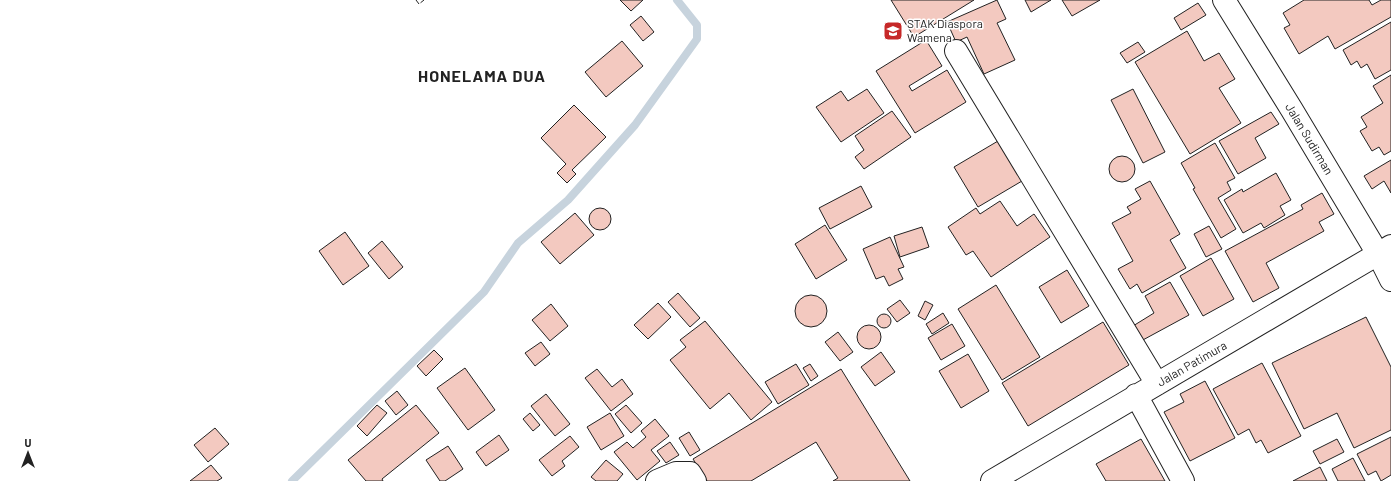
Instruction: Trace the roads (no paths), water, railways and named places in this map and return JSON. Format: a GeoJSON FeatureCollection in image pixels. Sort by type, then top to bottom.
{"type":"FeatureCollection","features":[{"type":"Feature","properties":{"kind":"street","name":"Jalan Sudirman"},"geometry":{"type":"LineString","coordinates":[[1224,0],[1292,110],[1385,250],[1391,280]]}},
{"type":"Feature","properties":{"kind":"street"},"geometry":{"type":"LineString","coordinates":[[956,51],[1157,384]]}},
{"type":"Feature","properties":{"kind":"street","name":"Jalan Patimura"},"geometry":{"type":"LineString","coordinates":[[992,481],[1385,250]]}},
{"type":"Feature","properties":{"kind":"street"},"geometry":{"type":"LineString","coordinates":[[1136,395],[1183,481]]}},
{"type":"Feature","properties":{"kind":"street"},"geometry":{"type":"LineString","coordinates":[[657,481],[676,473],[690,473],[695,481]]}},
{"type":"Feature","properties":{"kind":"waterway"},"geometry":{"type":"LineString","coordinates":[[292,481],[484,292],[518,243],[568,200],[635,125],[697,39],[697,25],[677,0]]}},
{"type":"Feature","properties":{"kind":"place","name":"STAK Diaspora Wamena"},"geometry":{"type":"Point","coordinates":[893,31]}},
{"type":"Feature","properties":{"kind":"district","name":"HONELAMA DUA"},"geometry":{"type":"Point","coordinates":[482,76]}}]}
